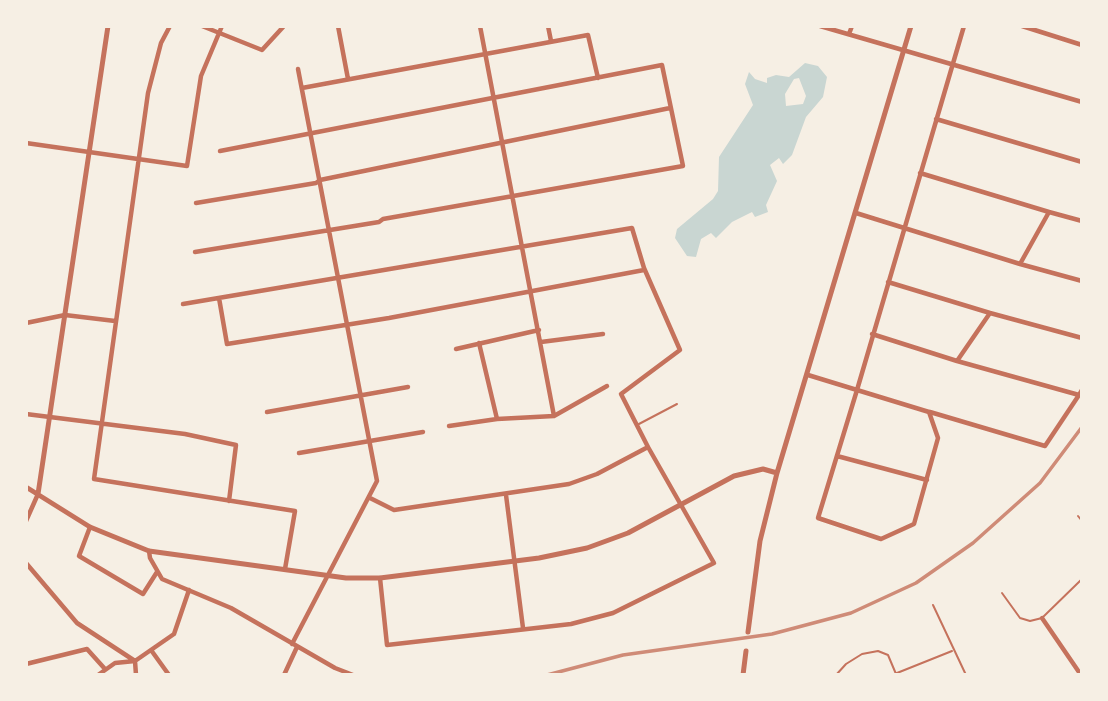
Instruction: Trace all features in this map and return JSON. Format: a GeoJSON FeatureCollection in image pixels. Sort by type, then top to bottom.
{"type":"FeatureCollection","features":[{"type":"Feature","properties":{"kind":"street"},"geometry":{"type":"LineString","coordinates":[[26,521],[38,494],[108,26]]}},
{"type":"Feature","properties":{"kind":"street"},"geometry":{"type":"LineString","coordinates":[[170,26],[161,43],[148,93],[94,479],[295,511],[285,569]]}},
{"type":"Feature","properties":{"kind":"street"},"geometry":{"type":"LineString","coordinates":[[202,26],[262,50],[284,26]]}},
{"type":"Feature","properties":{"kind":"street"},"geometry":{"type":"LineString","coordinates":[[26,143],[187,166],[201,76],[222,26]]}},
{"type":"Feature","properties":{"kind":"street"},"geometry":{"type":"LineString","coordinates":[[345,26],[338,27],[348,79]]}},
{"type":"Feature","properties":{"kind":"street"},"geometry":{"type":"LineString","coordinates":[[480,26],[554,416]]}},
{"type":"Feature","properties":{"kind":"street"},"geometry":{"type":"LineString","coordinates":[[548,26],[551,41]]}},
{"type":"Feature","properties":{"kind":"street"},"geometry":{"type":"LineString","coordinates":[[820,26],[1082,102]]}},
{"type":"Feature","properties":{"kind":"street"},"geometry":{"type":"LineString","coordinates":[[849,34],[852,26]]}},
{"type":"Feature","properties":{"kind":"street"},"geometry":{"type":"LineString","coordinates":[[748,632],[760,541],[777,473],[911,26]]}},
{"type":"Feature","properties":{"kind":"street"},"geometry":{"type":"LineString","coordinates":[[929,412],[938,439],[914,524],[881,539],[818,518],[964,26]]}},
{"type":"Feature","properties":{"kind":"street"},"geometry":{"type":"LineString","coordinates":[[1022,26],[1082,45]]}},
{"type":"Feature","properties":{"kind":"street"},"geometry":{"type":"LineString","coordinates":[[301,88],[588,35],[598,78]]}},
{"type":"Feature","properties":{"kind":"street"},"geometry":{"type":"LineString","coordinates":[[195,252],[682,166],[662,65],[220,151]]}},
{"type":"Feature","properties":{"kind":"street"},"geometry":{"type":"LineString","coordinates":[[292,644],[377,481],[298,69]]}},
{"type":"Feature","properties":{"kind":"street"},"geometry":{"type":"LineString","coordinates":[[196,203],[316,183],[320,180],[670,108]]}},
{"type":"Feature","properties":{"kind":"street"},"geometry":{"type":"LineString","coordinates":[[936,119],[1082,162]]}},
{"type":"Feature","properties":{"kind":"street"},"geometry":{"type":"LineString","coordinates":[[920,173],[1082,221]]}},
{"type":"Feature","properties":{"kind":"street"},"geometry":{"type":"LineString","coordinates":[[1020,264],[1049,212]]}},
{"type":"Feature","properties":{"kind":"street"},"geometry":{"type":"LineString","coordinates":[[856,213],[1082,281]]}},
{"type":"Feature","properties":{"kind":"street"},"geometry":{"type":"LineString","coordinates":[[183,304],[338,280],[632,228],[644,270],[680,350],[621,394],[636,426],[714,564],[613,613],[571,624],[387,645],[380,578]]}},
{"type":"Feature","properties":{"kind":"street"},"geometry":{"type":"LineString","coordinates":[[219,298],[227,344],[347,326],[644,270]]}},
{"type":"Feature","properties":{"kind":"street"},"geometry":{"type":"LineString","coordinates":[[888,282],[1082,338]]}},
{"type":"Feature","properties":{"kind":"street"},"geometry":{"type":"LineString","coordinates":[[957,361],[990,313]]}},
{"type":"Feature","properties":{"kind":"street"},"geometry":{"type":"LineString","coordinates":[[26,323],[65,315],[115,321]]}},
{"type":"Feature","properties":{"kind":"street"},"geometry":{"type":"LineString","coordinates":[[456,349],[539,330]]}},
{"type":"Feature","properties":{"kind":"street"},"geometry":{"type":"LineString","coordinates":[[541,342],[603,334]]}},
{"type":"Feature","properties":{"kind":"street"},"geometry":{"type":"LineString","coordinates":[[808,375],[1045,446],[1080,392],[957,361],[872,334]]}},
{"type":"Feature","properties":{"kind":"street"},"geometry":{"type":"LineString","coordinates":[[479,343],[497,419]]}},
{"type":"Feature","properties":{"kind":"street"},"geometry":{"type":"LineString","coordinates":[[449,426],[497,419],[554,416],[607,386]]}},
{"type":"Feature","properties":{"kind":"street"},"geometry":{"type":"LineString","coordinates":[[267,412],[408,387]]}},
{"type":"Feature","properties":{"kind":"street"},"geometry":{"type":"LineString","coordinates":[[26,414],[236,445],[229,501]]}},
{"type":"Feature","properties":{"kind":"street"},"geometry":{"type":"LineString","coordinates":[[299,453],[423,432]]}},
{"type":"Feature","properties":{"kind":"street"},"geometry":{"type":"LineString","coordinates":[[370,498],[394,510],[569,484],[597,474],[648,447]]}},
{"type":"Feature","properties":{"kind":"street"},"geometry":{"type":"LineString","coordinates":[[837,456],[927,480]]}},
{"type":"Feature","properties":{"kind":"street"},"geometry":{"type":"LineString","coordinates":[[26,487],[90,527],[149,551],[329,576],[380,578],[563,554],[610,541],[748,470],[763,469],[777,473]]}},
{"type":"Feature","properties":{"kind":"street"},"geometry":{"type":"LineString","coordinates":[[506,495],[523,628]]}},
{"type":"Feature","properties":{"kind":"street"},"geometry":{"type":"LineString","coordinates":[[90,527],[79,556],[143,594],[157,572]]}},
{"type":"Feature","properties":{"kind":"street"},"geometry":{"type":"LineString","coordinates":[[149,551],[162,579],[231,608],[297,647],[353,675]]}},
{"type":"Feature","properties":{"kind":"street"},"geometry":{"type":"LineString","coordinates":[[26,563],[77,623],[135,661]]}},
{"type":"Feature","properties":{"kind":"street"},"geometry":{"type":"LineString","coordinates":[[98,675],[115,663],[135,661],[174,634],[188,590]]}},
{"type":"Feature","properties":{"kind":"street"},"geometry":{"type":"LineString","coordinates":[[1042,618],[1081,675]]}},
{"type":"Feature","properties":{"kind":"street"},"geometry":{"type":"LineString","coordinates":[[284,675],[297,647]]}},
{"type":"Feature","properties":{"kind":"street"},"geometry":{"type":"LineString","coordinates":[[26,664],[88,649],[104,669]]}},
{"type":"Feature","properties":{"kind":"street"},"geometry":{"type":"LineString","coordinates":[[151,650],[169,675]]}},
{"type":"Feature","properties":{"kind":"street"},"geometry":{"type":"LineString","coordinates":[[743,675],[746,651]]}},
{"type":"Feature","properties":{"kind":"street"},"geometry":{"type":"LineString","coordinates":[[135,661],[136,675]]}},
{"type":"Feature","properties":{"kind":"lane"},"geometry":{"type":"LineString","coordinates":[[636,426],[677,404]]}},
{"type":"Feature","properties":{"kind":"lane"},"geometry":{"type":"LineString","coordinates":[[1078,516],[1082,521]]}},
{"type":"Feature","properties":{"kind":"lane"},"geometry":{"type":"LineString","coordinates":[[1002,593],[1020,618],[1042,618],[1082,579]]}},
{"type":"Feature","properties":{"kind":"lane"},"geometry":{"type":"LineString","coordinates":[[933,605],[967,675]]}},
{"type":"Feature","properties":{"kind":"lane"},"geometry":{"type":"LineString","coordinates":[[836,675],[846,664],[862,654],[878,651],[893,662],[894,674],[953,650]]}},
{"type":"Feature","properties":{"kind":"shaded area"},"geometry":{"type":"Polygon","coordinates":[[[805,63],[818,66],[827,77],[823,97],[806,117],[792,155],[783,164],[779,158],[770,165],[777,181],[766,205],[768,212],[755,217],[752,212],[732,222],[716,238],[711,233],[701,239],[696,257],[687,256],[675,238],[677,229],[713,199],[718,191],[719,157],[753,105],[745,84],[749,72],[755,79],[767,83],[767,78],[776,75],[789,77],[805,63]],[[799,78],[794,79],[785,94],[786,106],[803,104],[806,96],[799,78]]]}},
{"type":"Feature","properties":{"kind":"railway"},"geometry":{"type":"LineString","coordinates":[[547,675],[623,655],[772,634],[851,613],[916,583],[973,543],[1040,483],[1082,427]]}}]}
